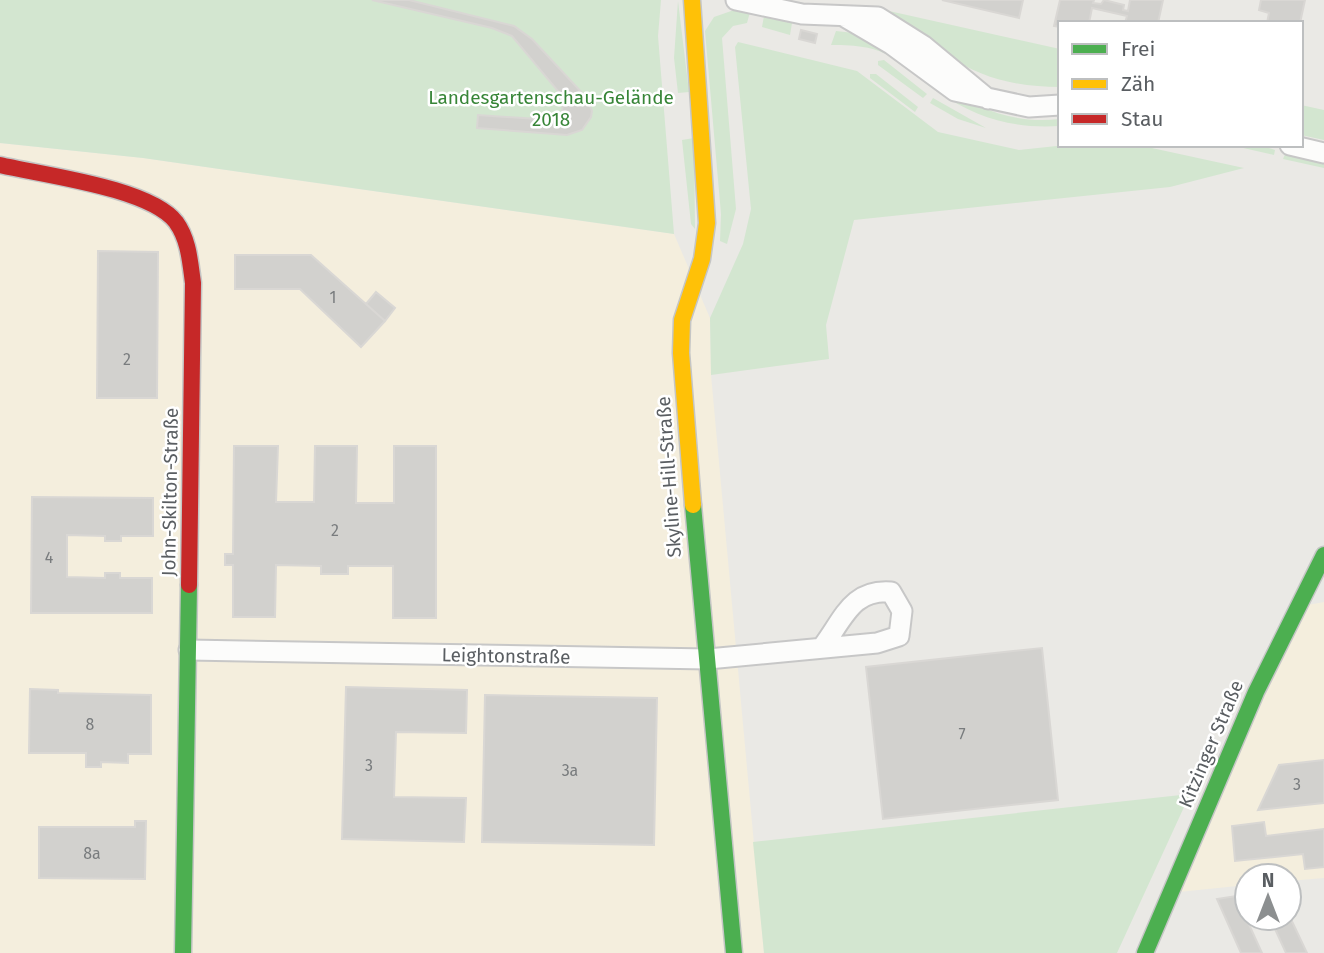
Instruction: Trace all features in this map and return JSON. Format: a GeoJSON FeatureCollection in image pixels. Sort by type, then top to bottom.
{"type":"FeatureCollection","features":[{"type":"Feature","properties":{"kind":"street","name":"Skyline-Hill-Straße"},"geometry":{"type":"LineString","coordinates":[[692,0],[707,223],[702,259],[682,320],[681,353],[700,609],[708,659],[734,953]]}},
{"type":"Feature","properties":{"kind":"street"},"geometry":{"type":"LineString","coordinates":[[736,0],[802,14],[845,17],[891,44],[956,91],[1029,107],[1058,105]]}},
{"type":"Feature","properties":{"kind":"street"},"geometry":{"type":"LineString","coordinates":[[1298,147],[1324,153]]}},
{"type":"Feature","properties":{"kind":"street","name":"John-Skilton-Straße"},"geometry":{"type":"LineString","coordinates":[[0,164],[123,192],[160,206],[176,222],[187,243],[193,284],[183,953]]}},
{"type":"Feature","properties":{"kind":"street","name":"Kitzinger Straße"},"geometry":{"type":"LineString","coordinates":[[1145,953],[1256,692],[1324,555]]}},
{"type":"Feature","properties":{"kind":"street","name":"Leightonstraße"},"geometry":{"type":"LineString","coordinates":[[189,650],[708,659],[823,646]]}},
{"type":"Feature","properties":{"kind":"shaded area"},"geometry":{"type":"Polygon","coordinates":[[[0,143],[143,158],[674,234],[710,318],[711,375],[764,953],[0,953],[0,143]]]}},
{"type":"Feature","properties":{"kind":"shaded area"},"geometry":{"type":"Polygon","coordinates":[[[1324,602],[1324,878],[1303,880],[1303,862],[1233,862],[1233,886],[1169,893],[1297,607],[1324,602]]]}},
{"type":"Feature","properties":{"kind":"green space","name":"Landesgartenschau-Gelände 2018"},"geometry":{"type":"Polygon","coordinates":[[[0,0],[661,0],[658,36],[674,234],[143,158],[0,143],[0,0]]]}},
{"type":"Feature","properties":{"kind":"green space"},"geometry":{"type":"Polygon","coordinates":[[[678,1],[689,92],[678,93],[674,58],[678,1]]]}},
{"type":"Feature","properties":{"kind":"green space"},"geometry":{"type":"Polygon","coordinates":[[[737,9],[750,12],[747,23],[733,26],[722,38],[736,209],[727,244],[720,241],[721,214],[705,31],[714,17],[737,9]]]}},
{"type":"Feature","properties":{"kind":"green space"},"geometry":{"type":"Polygon","coordinates":[[[880,9],[1058,49],[1058,87],[1015,83],[973,70],[880,9]]]}},
{"type":"Feature","properties":{"kind":"green space"},"geometry":{"type":"Polygon","coordinates":[[[764,16],[792,23],[790,35],[762,27],[764,16]]]}},
{"type":"Feature","properties":{"kind":"green space"},"geometry":{"type":"Polygon","coordinates":[[[836,31],[863,34],[936,83],[932,88],[896,60],[876,50],[831,45],[836,31]]]}},
{"type":"Feature","properties":{"kind":"green space"},"geometry":{"type":"Polygon","coordinates":[[[738,42],[857,71],[938,132],[1019,150],[1058,146],[1147,147],[1244,168],[1170,187],[854,220],[826,325],[829,359],[711,375],[710,318],[743,244],[751,209],[735,47],[738,42]]]}},
{"type":"Feature","properties":{"kind":"green space"},"geometry":{"type":"Polygon","coordinates":[[[884,60],[927,94],[923,98],[878,65],[878,61],[884,60]]]}},
{"type":"Feature","properties":{"kind":"green space"},"geometry":{"type":"Polygon","coordinates":[[[870,74],[876,74],[918,107],[915,112],[870,78],[870,74]]]}},
{"type":"Feature","properties":{"kind":"green space"},"geometry":{"type":"Polygon","coordinates":[[[943,86],[998,113],[1028,119],[1058,119],[1058,126],[1027,126],[996,120],[967,109],[938,92],[943,86]]]}},
{"type":"Feature","properties":{"kind":"green space"},"geometry":{"type":"Polygon","coordinates":[[[933,98],[986,128],[958,119],[930,103],[933,98]]]}},
{"type":"Feature","properties":{"kind":"green space"},"geometry":{"type":"Polygon","coordinates":[[[1303,105],[1324,110],[1324,140],[1303,135],[1303,105]]]}},
{"type":"Feature","properties":{"kind":"green space"},"geometry":{"type":"Polygon","coordinates":[[[694,138],[695,229],[691,224],[682,140],[694,138]]]}},
{"type":"Feature","properties":{"kind":"green space"},"geometry":{"type":"Polygon","coordinates":[[[1239,147],[1266,147],[1275,150],[1274,155],[1239,147]]]}},
{"type":"Feature","properties":{"kind":"green space"},"geometry":{"type":"Polygon","coordinates":[[[1286,152],[1324,161],[1324,168],[1283,159],[1286,152]]]}},
{"type":"Feature","properties":{"kind":"green space"},"geometry":{"type":"Polygon","coordinates":[[[1190,794],[1117,953],[764,953],[753,842],[1190,794]]]}},
{"type":"Feature","properties":{"kind":"building"},"geometry":{"type":"Polygon","coordinates":[[[372,0],[409,0],[514,26],[532,39],[586,97],[592,111],[591,117],[582,130],[567,135],[477,128],[478,115],[553,120],[562,114],[563,97],[512,36],[492,28],[372,0]]]}},
{"type":"Feature","properties":{"kind":"building"},"geometry":{"type":"Polygon","coordinates":[[[942,0],[1023,0],[1019,18],[942,0]]]}},
{"type":"Feature","properties":{"kind":"building"},"geometry":{"type":"Polygon","coordinates":[[[1060,0],[1094,0],[1093,3],[1101,4],[1104,0],[1124,5],[1123,10],[1128,11],[1130,0],[1163,0],[1158,21],[1126,21],[1127,16],[1092,8],[1089,21],[1058,21],[1058,27],[1054,26],[1060,0]]]}},
{"type":"Feature","properties":{"kind":"building"},"geometry":{"type":"Polygon","coordinates":[[[1261,0],[1305,0],[1300,21],[1267,21],[1269,13],[1259,10],[1261,0]]]}},
{"type":"Feature","properties":{"kind":"building"},"geometry":{"type":"Polygon","coordinates":[[[801,30],[817,34],[815,43],[799,39],[801,30]]]}},
{"type":"Feature","properties":{"kind":"building"},"geometry":{"type":"Polygon","coordinates":[[[98,251],[158,252],[157,398],[97,398],[98,251]]]}},
{"type":"Feature","properties":{"kind":"building"},"geometry":{"type":"Polygon","coordinates":[[[235,255],[311,255],[385,321],[361,347],[300,289],[235,289],[235,255]]]}},
{"type":"Feature","properties":{"kind":"building"},"geometry":{"type":"Polygon","coordinates":[[[376,292],[395,308],[385,321],[366,304],[376,292]]]}},
{"type":"Feature","properties":{"kind":"building"},"geometry":{"type":"Polygon","coordinates":[[[234,446],[278,446],[276,502],[314,502],[315,446],[357,446],[356,503],[394,503],[394,446],[436,446],[436,618],[393,618],[393,566],[348,566],[348,574],[321,574],[321,566],[276,565],[275,617],[233,617],[233,565],[225,565],[225,554],[233,554],[234,446]]]}},
{"type":"Feature","properties":{"kind":"building"},"geometry":{"type":"Polygon","coordinates":[[[32,497],[153,498],[153,536],[121,536],[121,541],[105,541],[105,536],[67,535],[67,577],[105,578],[105,573],[120,573],[120,578],[152,578],[152,613],[31,613],[32,497]]]}},
{"type":"Feature","properties":{"kind":"building"},"geometry":{"type":"Polygon","coordinates":[[[1042,648],[1058,800],[883,819],[866,667],[1042,648]]]}},
{"type":"Feature","properties":{"kind":"building"},"geometry":{"type":"Polygon","coordinates":[[[346,687],[467,690],[466,733],[396,732],[394,797],[466,798],[464,842],[342,839],[346,687]]]}},
{"type":"Feature","properties":{"kind":"building"},"geometry":{"type":"Polygon","coordinates":[[[30,689],[58,690],[58,693],[151,695],[151,754],[128,754],[128,763],[101,762],[101,767],[86,767],[86,753],[29,753],[30,689]]]}},
{"type":"Feature","properties":{"kind":"building"},"geometry":{"type":"Polygon","coordinates":[[[485,695],[657,698],[654,845],[482,842],[485,695]]]}},
{"type":"Feature","properties":{"kind":"building"},"geometry":{"type":"Polygon","coordinates":[[[1324,760],[1324,803],[1258,810],[1279,765],[1324,760]]]}},
{"type":"Feature","properties":{"kind":"building"},"geometry":{"type":"Polygon","coordinates":[[[135,821],[146,821],[145,879],[39,878],[39,827],[135,827],[135,821]]]}},
{"type":"Feature","properties":{"kind":"building"},"geometry":{"type":"Polygon","coordinates":[[[1264,822],[1266,836],[1324,829],[1324,867],[1305,869],[1303,854],[1235,861],[1232,826],[1264,822]]]}},
{"type":"Feature","properties":{"kind":"building"},"geometry":{"type":"Polygon","coordinates":[[[1233,896],[1233,932],[1252,932],[1262,953],[1241,953],[1217,899],[1233,896]]]}},
{"type":"Feature","properties":{"kind":"building"},"geometry":{"type":"Polygon","coordinates":[[[1276,932],[1297,932],[1307,953],[1286,953],[1276,932]]]}},
{"type":"Feature","properties":{"kind":"traffic: fast"},"geometry":{"type":"LineString","coordinates":[[693,505],[734,953]]}},
{"type":"Feature","properties":{"kind":"traffic: fast"},"geometry":{"type":"LineString","coordinates":[[1145,953],[1256,692],[1324,555]]}},
{"type":"Feature","properties":{"kind":"traffic: fast"},"geometry":{"type":"LineString","coordinates":[[183,953],[189,585]]}},
{"type":"Feature","properties":{"kind":"traffic: slow"},"geometry":{"type":"LineString","coordinates":[[692,0],[707,223],[702,259],[682,320],[681,353],[693,505]]}},
{"type":"Feature","properties":{"kind":"traffic: jam"},"geometry":{"type":"LineString","coordinates":[[0,165],[94,184],[144,200],[163,210],[176,222],[184,236],[193,283],[189,585]]}}]}
